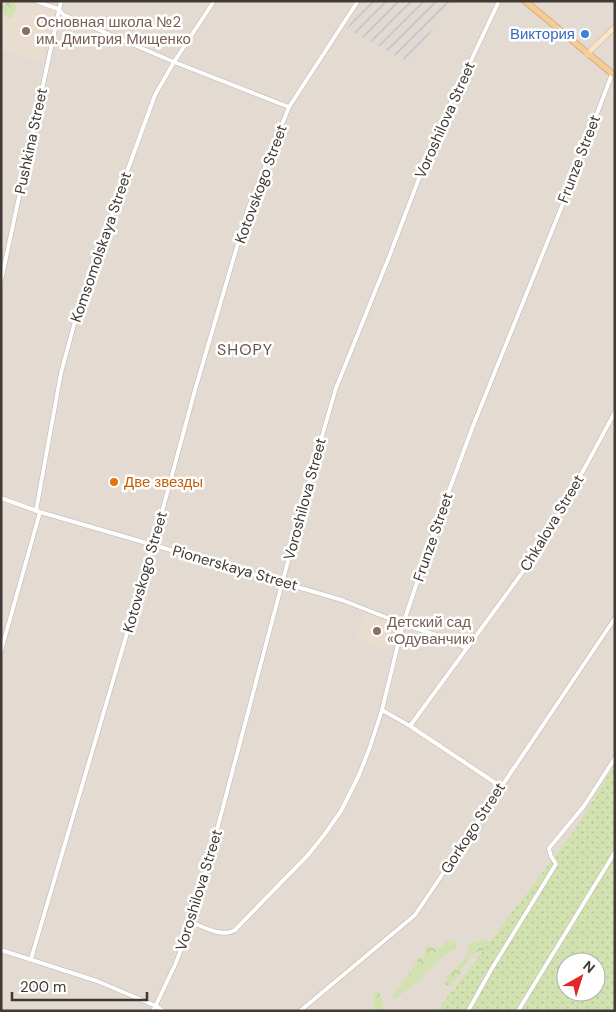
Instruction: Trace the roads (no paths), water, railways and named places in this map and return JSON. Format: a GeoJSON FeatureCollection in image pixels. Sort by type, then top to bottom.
{"type":"FeatureCollection","features":[{"type":"Feature","properties":{"kind":"main road"},"geometry":{"type":"LineString","coordinates":[[525,1],[613,75]]}},
{"type":"Feature","properties":{"kind":"main road"},"geometry":{"type":"LineString","coordinates":[[587,54],[615,27]]}},
{"type":"Feature","properties":{"kind":"street"},"geometry":{"type":"LineString","coordinates":[[36,1],[58,9],[64,15],[174,62],[289,107]]}},
{"type":"Feature","properties":{"kind":"street","name":"Pushkina Street"},"geometry":{"type":"LineString","coordinates":[[1,281],[61,1]]}},
{"type":"Feature","properties":{"kind":"street","name":"Komsomolskaya Street"},"geometry":{"type":"LineString","coordinates":[[1,651],[38,512],[61,372],[78,310],[155,95],[214,1]]}},
{"type":"Feature","properties":{"kind":"street","name":"Kotovskogo Street"},"geometry":{"type":"LineString","coordinates":[[31,959],[153,545],[195,390],[248,209],[289,107],[358,1]]}},
{"type":"Feature","properties":{"kind":"street","name":"Voroshilova Street"},"geometry":{"type":"LineString","coordinates":[[153,1011],[175,965],[191,922],[205,875],[311,474],[336,388],[434,139],[499,1]]}},
{"type":"Feature","properties":{"kind":"street","name":"Frunze Street"},"geometry":{"type":"LineString","coordinates":[[191,922],[222,933],[231,933],[308,855],[342,811],[370,748],[382,710],[403,624],[437,523],[473,426],[613,75]]}},
{"type":"Feature","properties":{"kind":"street","name":"Chkalova Street"},"geometry":{"type":"LineString","coordinates":[[410,726],[538,550],[615,412]]}},
{"type":"Feature","properties":{"kind":"street","name":"Pionerskaya Street"},"geometry":{"type":"LineString","coordinates":[[1,498],[38,512],[342,600],[466,648]]}},
{"type":"Feature","properties":{"kind":"street","name":"Gorkogo Street"},"geometry":{"type":"LineString","coordinates":[[300,1011],[415,914],[615,618]]}},
{"type":"Feature","properties":{"kind":"street"},"geometry":{"type":"LineString","coordinates":[[1,622],[8,624]]}},
{"type":"Feature","properties":{"kind":"street"},"geometry":{"type":"LineString","coordinates":[[382,710],[410,726],[500,786]]}},
{"type":"Feature","properties":{"kind":"street"},"geometry":{"type":"LineString","coordinates":[[468,1011],[556,864],[551,856],[550,847],[584,806],[615,758]]}},
{"type":"Feature","properties":{"kind":"street"},"geometry":{"type":"LineString","coordinates":[[518,1011],[615,852]]}},
{"type":"Feature","properties":{"kind":"street"},"geometry":{"type":"LineString","coordinates":[[1,950],[97,982],[156,1006],[163,1011]]}},
{"type":"Feature","properties":{"kind":"place","name":"Основная школа №2 им. Дмитрия Мищенко"},"geometry":{"type":"Point","coordinates":[26,31]}},
{"type":"Feature","properties":{"kind":"place","name":"Виктория"},"geometry":{"type":"Point","coordinates":[585,34]}},
{"type":"Feature","properties":{"kind":"place","name":"Две звезды"},"geometry":{"type":"Point","coordinates":[114,482]}},
{"type":"Feature","properties":{"kind":"place","name":"Детский сад «Одуванчик»"},"geometry":{"type":"Point","coordinates":[377,631]}},
{"type":"Feature","properties":{"kind":"district","name":"SHOPY"},"geometry":{"type":"Point","coordinates":[245,349]}}]}
